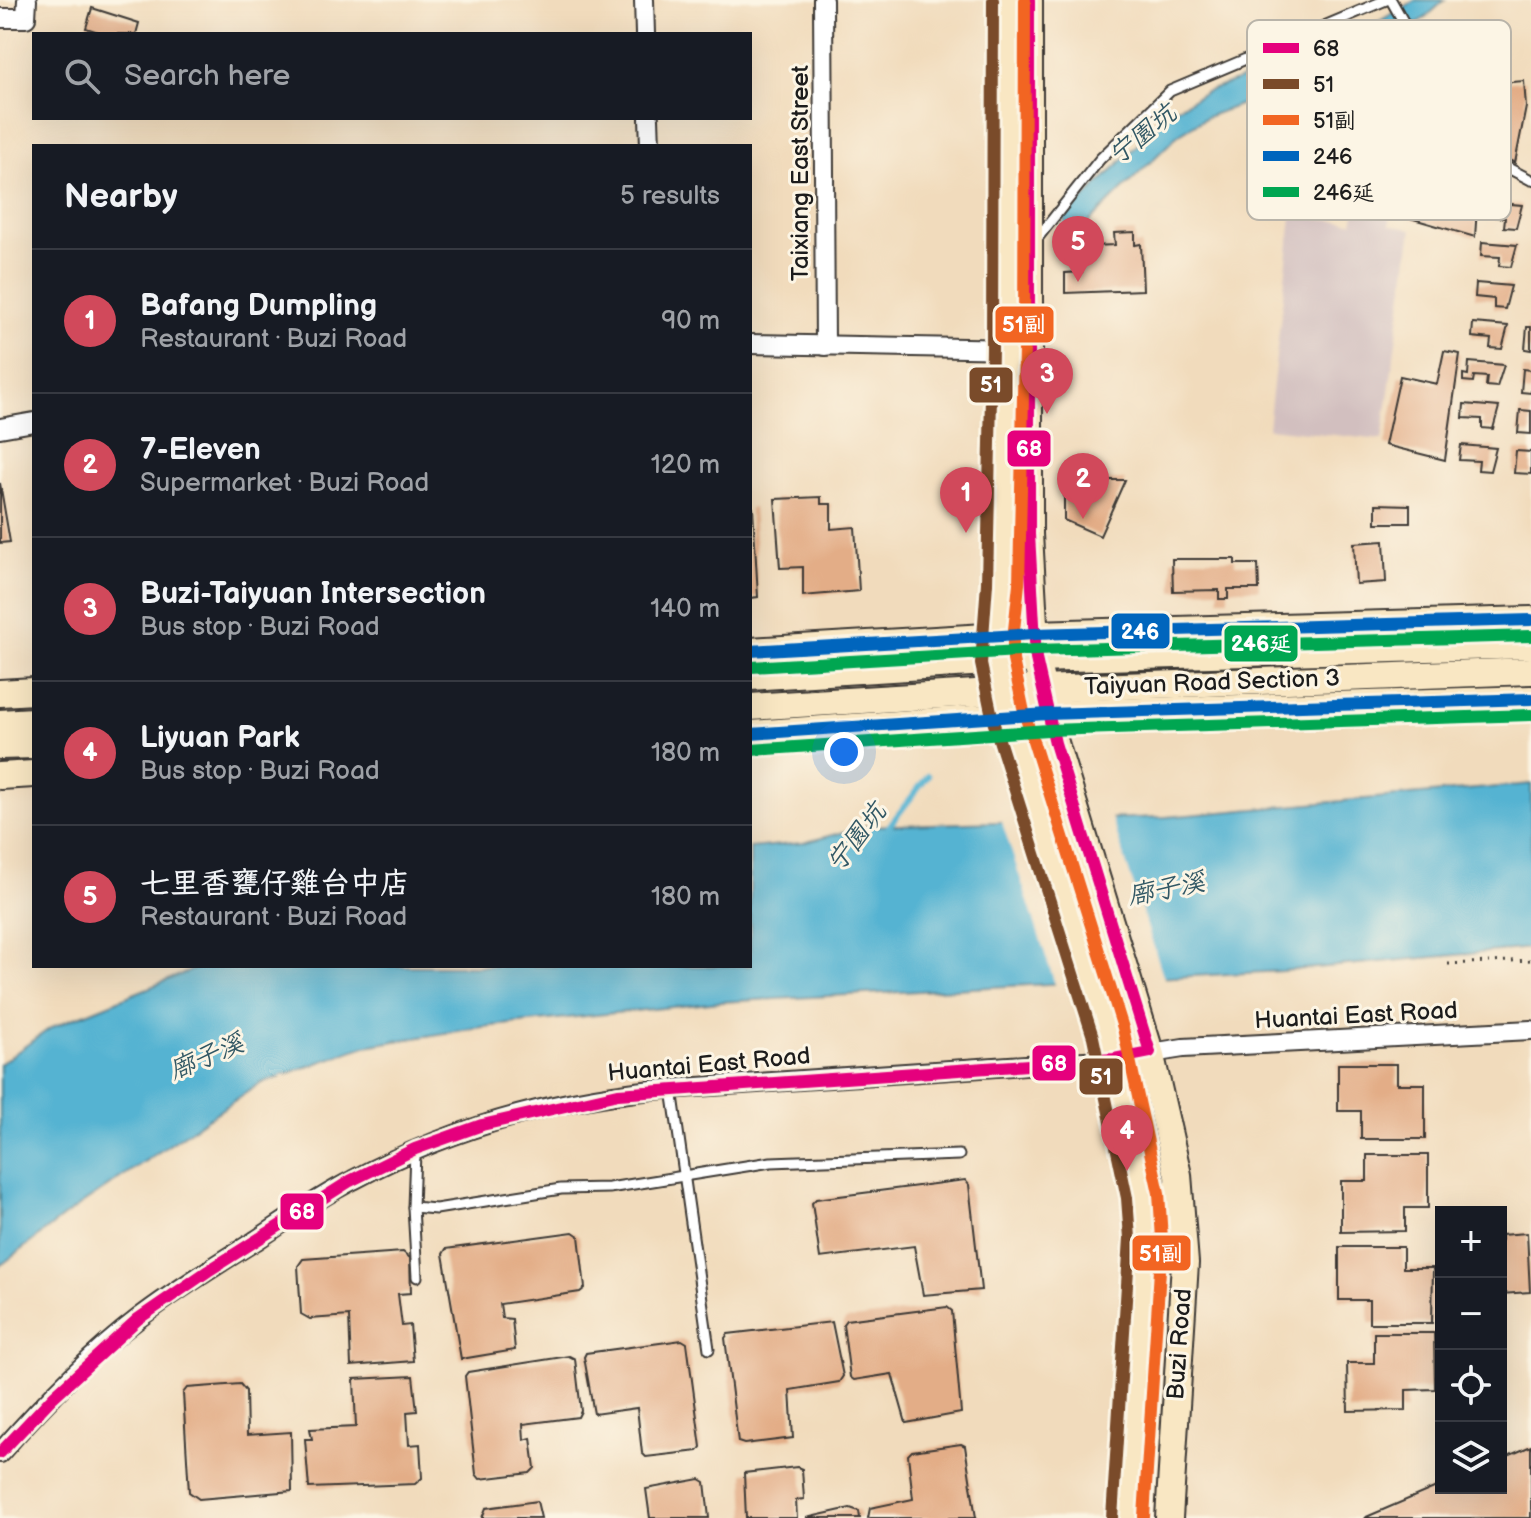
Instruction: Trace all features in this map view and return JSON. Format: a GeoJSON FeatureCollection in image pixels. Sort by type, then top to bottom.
{"type":"FeatureCollection","features":[{"type":"Feature","properties":{"kind":"main road"},"geometry":{"type":"LineString","coordinates":[[1009,0],[1019,248],[1019,349],[1035,647],[1040,689],[1047,714]]}},
{"type":"Feature","properties":{"kind":"main road"},"geometry":{"type":"LineString","coordinates":[[1019,248],[1029,0]]}},
{"type":"Feature","properties":{"kind":"main road"},"geometry":{"type":"LineString","coordinates":[[1005,704],[997,650],[1019,349]]}},
{"type":"Feature","properties":{"kind":"main road","name":"Taiyuan Road Section 3"},"geometry":{"type":"LineString","coordinates":[[752,677],[1035,647],[1531,620]]}},
{"type":"Feature","properties":{"kind":"main road","name":"Taiyuan Road Section 3"},"geometry":{"type":"LineString","coordinates":[[1035,647],[1531,645]]}},
{"type":"Feature","properties":{"kind":"main road","name":"Taiyuan Road Section 3"},"geometry":{"type":"LineString","coordinates":[[752,651],[997,650]]}},
{"type":"Feature","properties":{"kind":"main road","name":"Taiyuan Road Section 3"},"geometry":{"type":"LineString","coordinates":[[752,734],[1005,704],[1040,689],[1531,671]]}},
{"type":"Feature","properties":{"kind":"main road"},"geometry":{"type":"LineString","coordinates":[[0,693],[32,691]]}},
{"type":"Feature","properties":{"kind":"main road","name":"Taiyuan Road Section 3"},"geometry":{"type":"LineString","coordinates":[[752,707],[1005,704],[1047,714],[1531,699]]}},
{"type":"Feature","properties":{"kind":"main road","name":"Buzi Road"},"geometry":{"type":"LineString","coordinates":[[1005,704],[1108,1033],[1143,1196],[1146,1238],[1127,1491],[1128,1518]]}},
{"type":"Feature","properties":{"kind":"main road","name":"Buzi Road"},"geometry":{"type":"LineString","coordinates":[[1047,714],[1147,1041],[1173,1148],[1185,1231],[1169,1518]]}},
{"type":"Feature","properties":{"kind":"main road"},"geometry":{"type":"LineString","coordinates":[[0,723],[32,721]]}},
{"type":"Feature","properties":{"kind":"main road"},"geometry":{"type":"LineString","coordinates":[[0,746],[32,745]]}},
{"type":"Feature","properties":{"kind":"main road"},"geometry":{"type":"LineString","coordinates":[[0,776],[32,774]]}},
{"type":"Feature","properties":{"kind":"street"},"geometry":{"type":"LineString","coordinates":[[0,18],[26,18],[27,0]]}},
{"type":"Feature","properties":{"kind":"street"},"geometry":{"type":"LineString","coordinates":[[644,0],[645,32]]}},
{"type":"Feature","properties":{"kind":"street","name":"Taixiang East Street"},"geometry":{"type":"LineString","coordinates":[[823,0],[825,346]]}},
{"type":"Feature","properties":{"kind":"street"},"geometry":{"type":"LineString","coordinates":[[649,120],[650,144]]}},
{"type":"Feature","properties":{"kind":"street"},"geometry":{"type":"LineString","coordinates":[[752,344],[1019,349]]}},
{"type":"Feature","properties":{"kind":"street"},"geometry":{"type":"LineString","coordinates":[[0,428],[32,422]]}},
{"type":"Feature","properties":{"kind":"street","name":"Huantai East Road"},"geometry":{"type":"LineString","coordinates":[[0,1453],[53,1397],[138,1319],[350,1181],[415,1149],[482,1125],[584,1099],[672,1089],[1114,1059],[1147,1041],[1531,1030]]}},
{"type":"Feature","properties":{"kind":"lane"},"geometry":{"type":"LineString","coordinates":[[1346,20],[1391,2],[1402,20]]}},
{"type":"Feature","properties":{"kind":"lane"},"geometry":{"type":"LineString","coordinates":[[1019,248],[1100,159],[1170,91],[1247,60]]}},
{"type":"Feature","properties":{"kind":"lane"},"geometry":{"type":"LineString","coordinates":[[1511,170],[1531,180]]}},
{"type":"Feature","properties":{"kind":"lane"},"geometry":{"type":"LineString","coordinates":[[672,1089],[709,1349]]}},
{"type":"Feature","properties":{"kind":"lane"},"geometry":{"type":"LineString","coordinates":[[415,1149],[413,1207],[417,1277]]}},
{"type":"Feature","properties":{"kind":"lane"},"geometry":{"type":"LineString","coordinates":[[413,1207],[436,1209],[561,1189],[609,1188],[684,1174],[797,1160],[959,1155]]}},
{"type":"Feature","properties":{"kind":"path"},"geometry":{"type":"LineString","coordinates":[[1448,964],[1531,960]]}},
{"type":"Feature","properties":{"kind":"shaded area"},"geometry":{"type":"Polygon","coordinates":[[[1292,220],[1390,220],[1390,225],[1412,229],[1382,440],[1268,428],[1292,220]]]}},
{"type":"Feature","properties":{"kind":"water"},"geometry":{"type":"Polygon","coordinates":[[[1416,0],[1445,0],[1421,20],[1381,20],[1416,0]]]}},
{"type":"Feature","properties":{"kind":"water"},"geometry":{"type":"Polygon","coordinates":[[[1247,77],[1247,102],[1207,117],[1178,135],[1072,239],[1064,219],[1171,111],[1206,92],[1247,77]]]}},
{"type":"Feature","properties":{"kind":"water","name":"廍子溪"},"geometry":{"type":"Polygon","coordinates":[[[1531,784],[1531,948],[1282,971],[720,1002],[482,1027],[365,1046],[259,1084],[70,1212],[0,1266],[0,1064],[52,1027],[197,968],[752,968],[752,848],[803,843],[866,826],[1166,817],[1531,784]]]}},
{"type":"Feature","properties":{"kind":"pier"},"geometry":{"type":"Polygon","coordinates":[[[1110,814],[1165,981],[1056,987],[1000,816],[1110,814]]]}},
{"type":"Feature","properties":{"kind":"building"},"geometry":{"type":"Polygon","coordinates":[[[92,8],[139,23],[137,32],[99,32],[86,28],[92,8]]]}},
{"type":"Feature","properties":{"kind":"building"},"geometry":{"type":"Polygon","coordinates":[[[1524,81],[1526,107],[1515,163],[1511,161],[1511,82],[1524,81]]]}},
{"type":"Feature","properties":{"kind":"building"},"geometry":{"type":"Polygon","coordinates":[[[1511,204],[1522,205],[1516,228],[1504,227],[1505,220],[1511,220],[1511,204]]]}},
{"type":"Feature","properties":{"kind":"building"},"geometry":{"type":"Polygon","coordinates":[[[1417,220],[1476,220],[1475,237],[1417,220]]]}},
{"type":"Feature","properties":{"kind":"building"},"geometry":{"type":"Polygon","coordinates":[[[1135,232],[1135,245],[1141,244],[1143,290],[1065,293],[1065,273],[1082,272],[1082,262],[1092,246],[1115,245],[1114,233],[1135,232]]]}},
{"type":"Feature","properties":{"kind":"building"},"geometry":{"type":"Polygon","coordinates":[[[1482,242],[1517,245],[1511,267],[1499,266],[1500,257],[1481,256],[1482,242]]]}},
{"type":"Feature","properties":{"kind":"building"},"geometry":{"type":"Polygon","coordinates":[[[1476,283],[1511,286],[1505,309],[1494,308],[1494,299],[1475,297],[1476,283]]]}},
{"type":"Feature","properties":{"kind":"building"},"geometry":{"type":"Polygon","coordinates":[[[1473,323],[1508,326],[1502,349],[1490,348],[1491,339],[1472,337],[1473,323]]]}},
{"type":"Feature","properties":{"kind":"building"},"geometry":{"type":"Polygon","coordinates":[[[1527,327],[1531,327],[1531,350],[1525,349],[1527,327]]]}},
{"type":"Feature","properties":{"kind":"building"},"geometry":{"type":"Polygon","coordinates":[[[1444,351],[1460,354],[1445,460],[1385,445],[1400,376],[1437,384],[1444,351]]]}},
{"type":"Feature","properties":{"kind":"building"},"geometry":{"type":"Polygon","coordinates":[[[1469,362],[1504,365],[1497,387],[1486,386],[1487,377],[1474,376],[1473,382],[1463,381],[1463,374],[1468,375],[1469,362]]]}},
{"type":"Feature","properties":{"kind":"building"},"geometry":{"type":"Polygon","coordinates":[[[1523,369],[1531,370],[1531,393],[1521,392],[1523,369]]]}},
{"type":"Feature","properties":{"kind":"building"},"geometry":{"type":"Polygon","coordinates":[[[1464,404],[1499,407],[1493,429],[1482,428],[1482,419],[1463,418],[1464,404]]]}},
{"type":"Feature","properties":{"kind":"building"},"geometry":{"type":"Polygon","coordinates":[[[1520,410],[1531,411],[1531,434],[1518,433],[1520,410]]]}},
{"type":"Feature","properties":{"kind":"building"},"geometry":{"type":"Polygon","coordinates":[[[1461,445],[1496,448],[1490,471],[1478,470],[1479,461],[1459,460],[1461,445]]]}},
{"type":"Feature","properties":{"kind":"building"},"geometry":{"type":"Polygon","coordinates":[[[1516,451],[1531,452],[1531,474],[1514,473],[1516,451]]]}},
{"type":"Feature","properties":{"kind":"building"},"geometry":{"type":"Polygon","coordinates":[[[1064,480],[1125,480],[1100,536],[1064,520],[1064,480]]]}},
{"type":"Feature","properties":{"kind":"building"},"geometry":{"type":"Polygon","coordinates":[[[0,483],[10,542],[0,543],[0,483]]]}},
{"type":"Feature","properties":{"kind":"building"},"geometry":{"type":"Polygon","coordinates":[[[821,497],[821,504],[831,504],[831,529],[855,527],[859,591],[803,596],[803,567],[780,568],[775,499],[821,497]]]}},
{"type":"Feature","properties":{"kind":"building"},"geometry":{"type":"Polygon","coordinates":[[[1376,504],[1410,505],[1410,523],[1376,523],[1376,504]]]}},
{"type":"Feature","properties":{"kind":"building"},"geometry":{"type":"Polygon","coordinates":[[[752,508],[753,508],[758,597],[752,598],[752,508]]]}},
{"type":"Feature","properties":{"kind":"building"},"geometry":{"type":"Polygon","coordinates":[[[1384,541],[1386,582],[1356,584],[1354,543],[1384,541]]]}},
{"type":"Feature","properties":{"kind":"building"},"geometry":{"type":"Polygon","coordinates":[[[1172,559],[1235,559],[1235,564],[1258,564],[1259,589],[1228,589],[1228,599],[1219,599],[1219,590],[1173,591],[1172,559]]]}},
{"type":"Feature","properties":{"kind":"building"},"geometry":{"type":"Polygon","coordinates":[[[1338,1064],[1397,1064],[1397,1084],[1425,1084],[1425,1139],[1361,1139],[1361,1111],[1338,1111],[1338,1064]]]}},
{"type":"Feature","properties":{"kind":"building"},"geometry":{"type":"Polygon","coordinates":[[[1367,1155],[1428,1155],[1428,1208],[1405,1208],[1405,1231],[1341,1232],[1341,1181],[1367,1181],[1367,1155]]]}},
{"type":"Feature","properties":{"kind":"building"},"geometry":{"type":"Polygon","coordinates":[[[965,1180],[969,1185],[981,1290],[923,1295],[914,1246],[820,1258],[812,1203],[816,1199],[965,1180]]]}},
{"type":"Feature","properties":{"kind":"building"},"geometry":{"type":"Polygon","coordinates":[[[573,1232],[579,1236],[585,1288],[580,1292],[500,1304],[502,1318],[512,1319],[515,1350],[461,1359],[443,1254],[446,1249],[573,1232]]]}},
{"type":"Feature","properties":{"kind":"building"},"geometry":{"type":"Polygon","coordinates":[[[1527,1233],[1530,1292],[1507,1294],[1507,1235],[1527,1233]]]}},
{"type":"Feature","properties":{"kind":"building"},"geometry":{"type":"Polygon","coordinates":[[[1339,1247],[1403,1247],[1403,1268],[1433,1268],[1432,1323],[1369,1323],[1369,1300],[1339,1300],[1339,1247]]]}},
{"type":"Feature","properties":{"kind":"building"},"geometry":{"type":"Polygon","coordinates":[[[403,1252],[410,1258],[411,1293],[398,1294],[402,1326],[410,1325],[413,1361],[351,1366],[349,1316],[310,1319],[301,1314],[298,1266],[303,1259],[403,1252]]]}},
{"type":"Feature","properties":{"kind":"building"},"geometry":{"type":"Polygon","coordinates":[[[947,1307],[952,1311],[961,1413],[906,1423],[892,1374],[854,1380],[850,1377],[843,1324],[846,1320],[947,1307]]]}},
{"type":"Feature","properties":{"kind":"building"},"geometry":{"type":"Polygon","coordinates":[[[832,1322],[843,1376],[839,1382],[790,1390],[793,1438],[744,1444],[738,1442],[725,1338],[728,1334],[832,1322]]]}},
{"type":"Feature","properties":{"kind":"building"},"geometry":{"type":"Polygon","coordinates":[[[1374,1333],[1434,1333],[1435,1389],[1406,1390],[1406,1410],[1348,1411],[1347,1363],[1374,1363],[1374,1333]]]}},
{"type":"Feature","properties":{"kind":"building"},"geometry":{"type":"Polygon","coordinates":[[[682,1340],[687,1343],[701,1447],[698,1451],[646,1457],[642,1453],[637,1408],[594,1414],[584,1357],[586,1353],[682,1340]]]}},
{"type":"Feature","properties":{"kind":"building"},"geometry":{"type":"Polygon","coordinates":[[[569,1356],[575,1359],[581,1411],[578,1417],[523,1424],[524,1440],[531,1438],[535,1468],[530,1473],[480,1479],[476,1474],[465,1376],[468,1372],[569,1356]]]}},
{"type":"Feature","properties":{"kind":"building"},"geometry":{"type":"Polygon","coordinates":[[[413,1376],[417,1411],[407,1412],[409,1445],[420,1444],[422,1478],[415,1484],[309,1488],[305,1439],[312,1439],[310,1429],[356,1427],[354,1379],[413,1376]]]}},
{"type":"Feature","properties":{"kind":"building"},"geometry":{"type":"Polygon","coordinates":[[[240,1384],[246,1391],[247,1435],[291,1432],[292,1491],[199,1499],[189,1492],[183,1393],[187,1388],[240,1384]]]}},
{"type":"Feature","properties":{"kind":"building"},"geometry":{"type":"Polygon","coordinates":[[[965,1446],[976,1518],[868,1518],[870,1508],[913,1499],[908,1455],[912,1451],[965,1446]]]}},
{"type":"Feature","properties":{"kind":"building"},"geometry":{"type":"Polygon","coordinates":[[[1531,1446],[1531,1518],[1364,1518],[1435,1488],[1435,1494],[1507,1494],[1507,1456],[1531,1446]]]}},
{"type":"Feature","properties":{"kind":"building"},"geometry":{"type":"Polygon","coordinates":[[[802,1469],[804,1499],[796,1500],[797,1518],[746,1518],[744,1473],[802,1469]]]}},
{"type":"Feature","properties":{"kind":"building"},"geometry":{"type":"Polygon","coordinates":[[[700,1479],[705,1482],[709,1518],[650,1518],[646,1489],[700,1479]]]}},
{"type":"Feature","properties":{"kind":"building"},"geometry":{"type":"Polygon","coordinates":[[[537,1501],[541,1518],[482,1518],[486,1508],[537,1501]]]}},
{"type":"Feature","properties":{"kind":"building"},"geometry":{"type":"Polygon","coordinates":[[[850,1508],[859,1511],[860,1518],[806,1518],[850,1508]]]}},
{"type":"Feature","properties":{"kind":"waterway","name":"宁園坑"},"geometry":{"type":"LineString","coordinates":[[1060,230],[1071,221]]}},
{"type":"Feature","properties":{"kind":"waterway","name":"宁園坑"},"geometry":{"type":"LineString","coordinates":[[886,830],[928,776]]}},
{"type":"Feature","properties":{"kind":"transit line","name":"51"},"geometry":{"type":"LineString","coordinates":[[993,0],[992,349],[987,583],[981,664],[993,721],[1093,1037],[1127,1198],[1130,1238],[1112,1518]]}},
{"type":"Feature","properties":{"kind":"transit line","name":"51副"},"geometry":{"type":"LineString","coordinates":[[1025,0],[1024,349],[1019,584],[1013,660],[1024,712],[1123,1028],[1159,1193],[1162,1239],[1144,1517]]}},
{"type":"Feature","properties":{"kind":"transit line","name":"68"},"geometry":{"type":"LineString","coordinates":[[0,1453],[53,1397],[138,1319],[208,1271],[350,1181],[415,1149],[482,1125],[618,1094],[1114,1059],[1150,1052],[1055,743],[1036,659],[1029,534],[1029,0]]}},
{"type":"Feature","properties":{"kind":"transit line","name":"246"},"geometry":{"type":"LineString","coordinates":[[752,651],[1034,634],[1531,620]]}},
{"type":"Feature","properties":{"kind":"transit line","name":"246延"},"geometry":{"type":"LineString","coordinates":[[752,667],[1035,650],[1531,636]]}},
{"type":"Feature","properties":{"kind":"transit line","name":"246"},"geometry":{"type":"LineString","coordinates":[[752,734],[1047,714],[1531,699]]}},
{"type":"Feature","properties":{"kind":"transit line","name":"246延"},"geometry":{"type":"LineString","coordinates":[[752,750],[1048,730],[1531,715]]}},
{"type":"Feature","properties":{"kind":"place","name":"七里香甕仔雞台中店"},"geometry":{"type":"Point","coordinates":[1078,282]}},
{"type":"Feature","properties":{"kind":"place","name":"Buzi-Taiyuan Intersection"},"geometry":{"type":"Point","coordinates":[1047,414]}},
{"type":"Feature","properties":{"kind":"place","name":"7-Eleven"},"geometry":{"type":"Point","coordinates":[1083,519]}},
{"type":"Feature","properties":{"kind":"place","name":"Bafang Dumpling"},"geometry":{"type":"Point","coordinates":[966,533]}},
{"type":"Feature","properties":{"kind":"place","name":"Liyuan Park"},"geometry":{"type":"Point","coordinates":[1127,1171]}}]}
